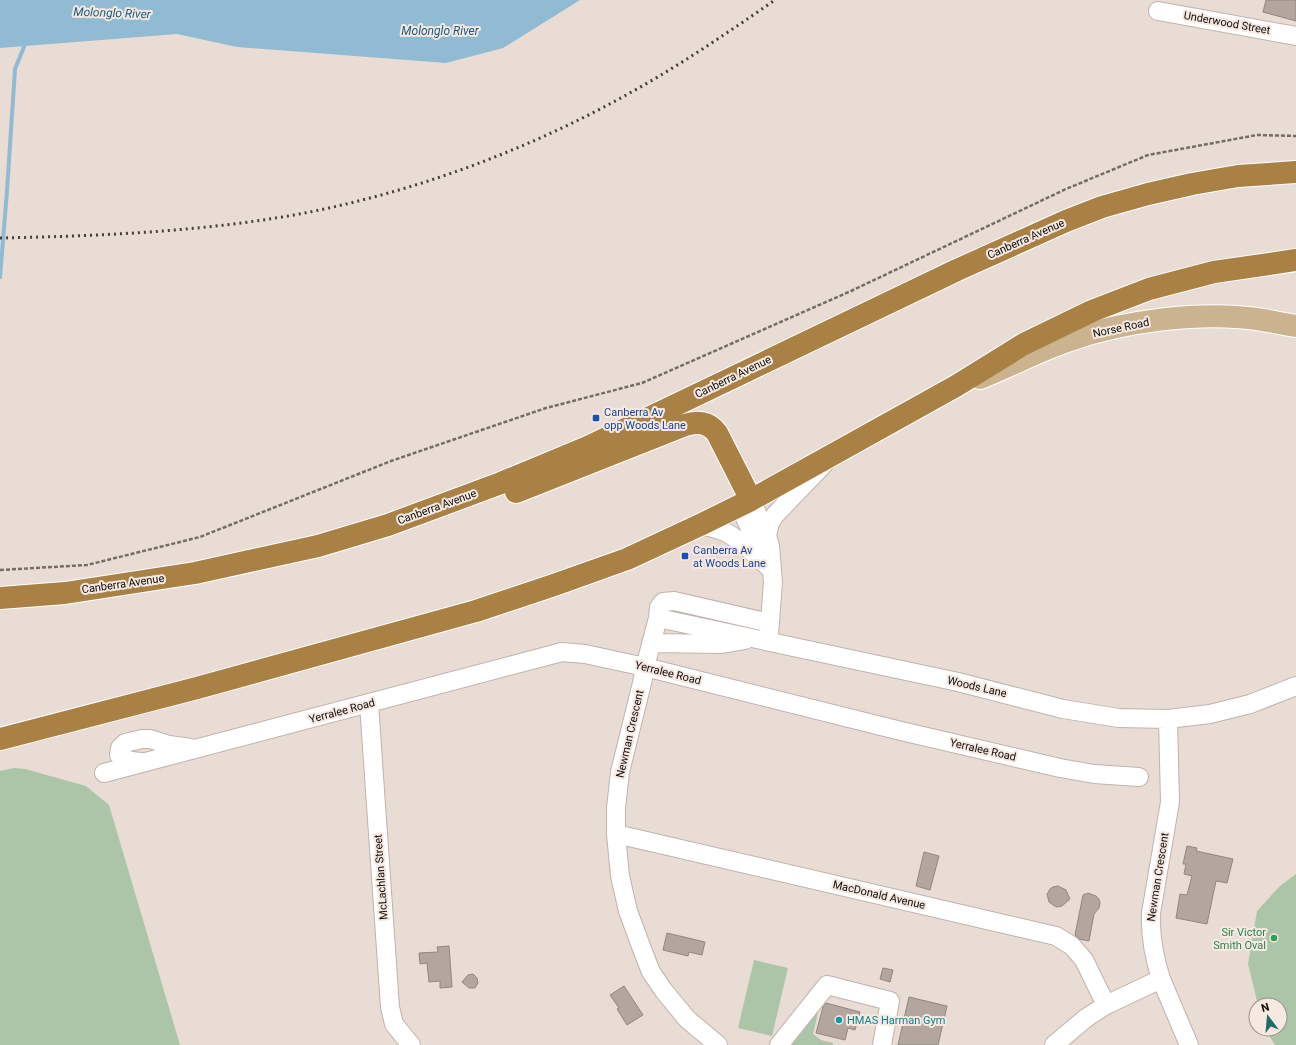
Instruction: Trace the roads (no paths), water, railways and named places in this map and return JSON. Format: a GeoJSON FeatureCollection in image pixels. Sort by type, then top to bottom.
{"type":"FeatureCollection","features":[{"type":"Feature","properties":{"kind":"highway","name":"Canberra Avenue"},"geometry":{"type":"LineString","coordinates":[[0,598],[65,593],[196,573],[318,546],[388,525],[501,483],[588,447],[957,270],[1066,221],[1102,207],[1148,194],[1192,184],[1238,176],[1296,172]]}},
{"type":"Feature","properties":{"kind":"highway"},"geometry":{"type":"LineString","coordinates":[[0,739],[197,688],[476,611],[628,559],[745,502],[956,386],[1024,344],[1092,311],[1149,289],[1214,272],[1296,260]]}},
{"type":"Feature","properties":{"kind":"highway"},"geometry":{"type":"LineString","coordinates":[[713,386],[706,403],[703,423],[704,430],[709,442],[745,502]]}},
{"type":"Feature","properties":{"kind":"highway"},"geometry":{"type":"LineString","coordinates":[[318,546],[356,540],[465,509],[553,478],[685,425],[703,423]]}},
{"type":"Feature","properties":{"kind":"main road","name":"Norse Road"},"geometry":{"type":"LineString","coordinates":[[956,386],[1003,369],[1071,339],[1113,328],[1162,320],[1201,316],[1256,319],[1296,326]]}},
{"type":"Feature","properties":{"kind":"street","name":"Underwood Street"},"geometry":{"type":"LineString","coordinates":[[1158,10],[1296,36]]}},
{"type":"Feature","properties":{"kind":"street"},"geometry":{"type":"LineString","coordinates":[[651,643],[725,644],[760,640],[770,623],[773,597],[767,535],[768,527],[775,515],[832,454]]}},
{"type":"Feature","properties":{"kind":"street"},"geometry":{"type":"LineString","coordinates":[[745,502],[767,535]]}},
{"type":"Feature","properties":{"kind":"street"},"geometry":{"type":"LineString","coordinates":[[745,502],[755,539],[771,567]]}},
{"type":"Feature","properties":{"kind":"street"},"geometry":{"type":"LineString","coordinates":[[700,525],[720,530],[728,534],[771,567]]}},
{"type":"Feature","properties":{"kind":"street","name":"Newman Crescent"},"geometry":{"type":"LineString","coordinates":[[718,1045],[687,1019],[664,991],[651,972],[628,911],[620,876],[616,834],[616,808],[620,772],[660,605],[663,602],[671,600],[770,623]]}},
{"type":"Feature","properties":{"kind":"street","name":"Woods Lane"},"geometry":{"type":"LineString","coordinates":[[658,618],[972,685],[1075,712],[1119,718],[1168,719],[1198,716],[1238,708],[1263,700],[1296,686]]}},
{"type":"Feature","properties":{"kind":"street","name":"Yerralee Road"},"geometry":{"type":"LineString","coordinates":[[104,773],[562,652],[585,654],[645,667],[901,731],[1060,768],[1094,774],[1139,777]]}},
{"type":"Feature","properties":{"kind":"street","name":"McLachlan Street"},"geometry":{"type":"LineString","coordinates":[[369,704],[390,1007],[394,1024],[411,1045]]}},
{"type":"Feature","properties":{"kind":"street","name":"Newman Crescent"},"geometry":{"type":"LineString","coordinates":[[1168,719],[1170,802],[1151,913],[1151,938],[1161,979],[1189,1045]]}},
{"type":"Feature","properties":{"kind":"street","name":"Yerralee Road"},"geometry":{"type":"LineString","coordinates":[[147,762],[130,761],[122,758],[119,755],[120,748],[124,743],[142,738],[186,748],[199,748]]}},
{"type":"Feature","properties":{"kind":"street","name":"MacDonald Avenue"},"geometry":{"type":"LineString","coordinates":[[616,834],[1056,936],[1072,946],[1084,960],[1106,1005]]}},
{"type":"Feature","properties":{"kind":"street"},"geometry":{"type":"LineString","coordinates":[[1054,1045],[1086,1018],[1106,1005],[1161,979]]}},
{"type":"Feature","properties":{"kind":"street"},"geometry":{"type":"LineString","coordinates":[[779,1045],[828,985],[890,1001],[882,1045]]}},
{"type":"Feature","properties":{"kind":"water","name":"Molonglo River"},"geometry":{"type":"Polygon","coordinates":[[[0,0],[580,0],[503,48],[446,63],[237,47],[177,34],[0,48],[0,0]]]}},
{"type":"Feature","properties":{"kind":"waterway"},"geometry":{"type":"LineString","coordinates":[[0,277],[15,69],[26,42]]}},
{"type":"Feature","properties":{"kind":"railway"},"geometry":{"type":"LineString","coordinates":[[0,238],[147,232],[257,221],[337,206],[423,183],[508,152],[589,115],[684,61],[775,0]]}},
{"type":"Feature","properties":{"kind":"place","name":"Canberra Av opp Woods Lane"},"geometry":{"type":"Point","coordinates":[596,418]}},
{"type":"Feature","properties":{"kind":"place","name":"Canberra Av at Woods Lane"},"geometry":{"type":"Point","coordinates":[685,556]}},
{"type":"Feature","properties":{"kind":"place","name":"Sir Victor Smith Oval"},"geometry":{"type":"Point","coordinates":[1274,938]}},
{"type":"Feature","properties":{"kind":"place","name":"HMAS Harman Gym"},"geometry":{"type":"Point","coordinates":[839,1020]}}]}
